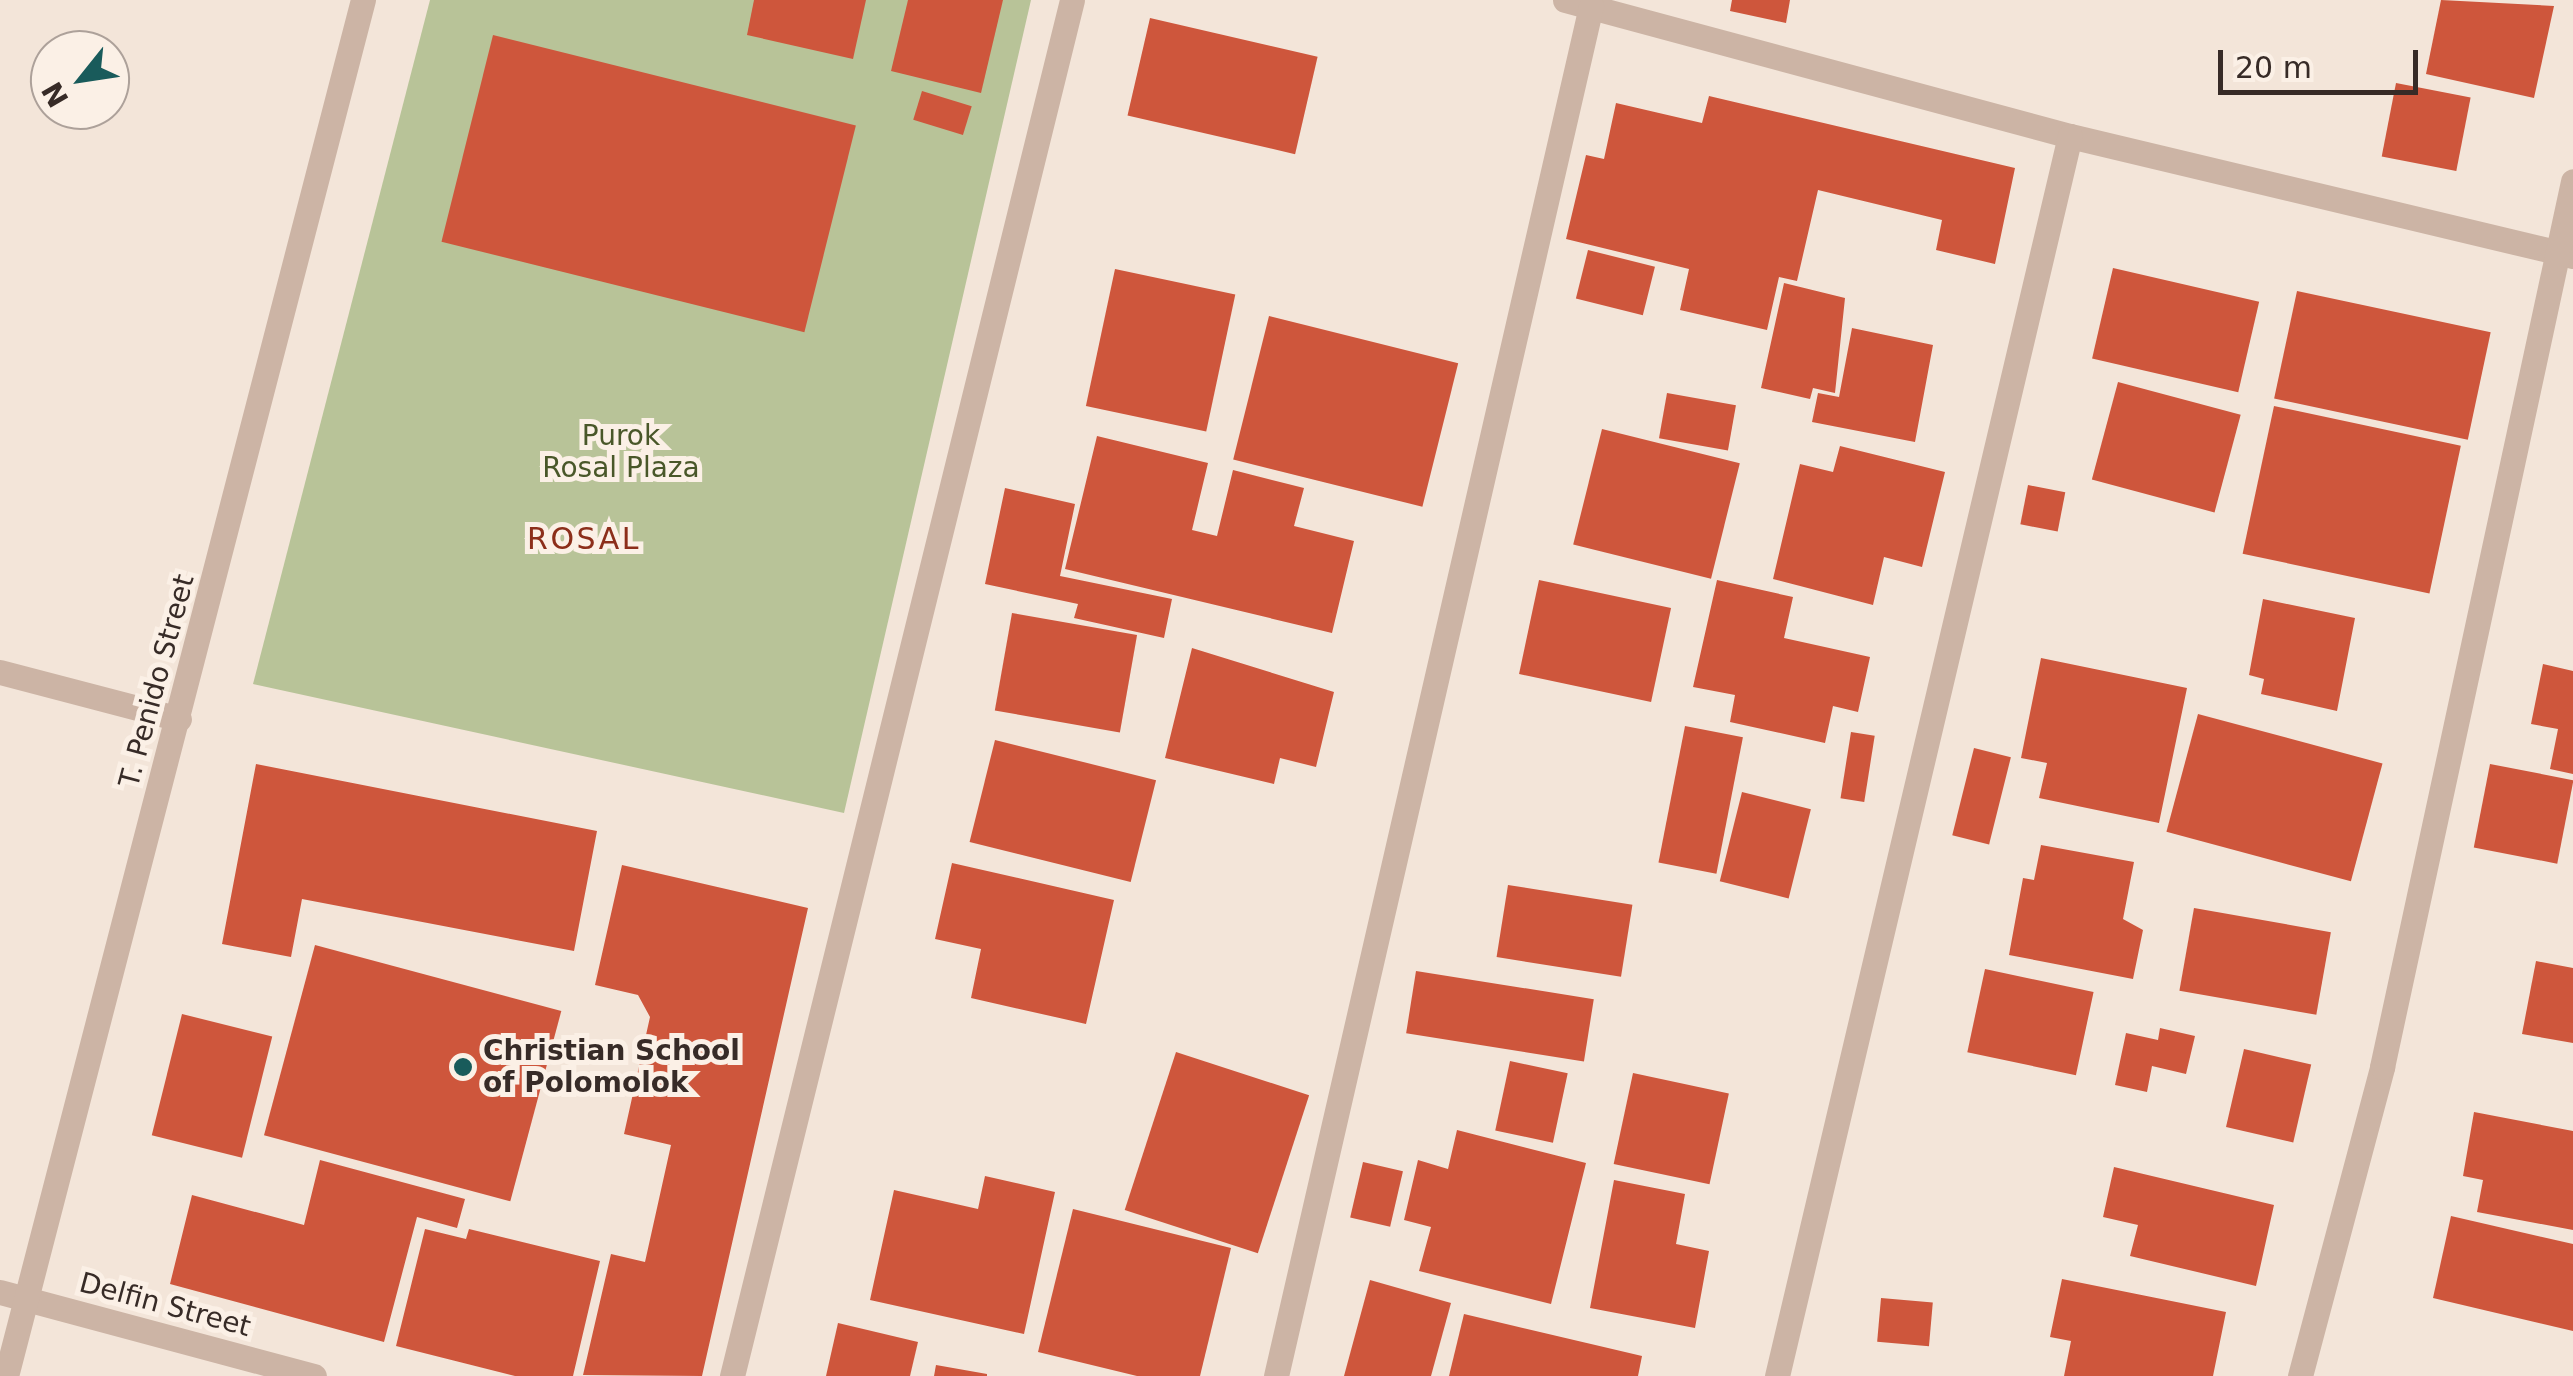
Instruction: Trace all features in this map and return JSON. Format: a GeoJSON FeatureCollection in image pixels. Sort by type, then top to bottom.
{"type":"FeatureCollection","features":[{"type":"Feature","properties":{"kind":"street","name":"T. Penido Street"},"geometry":{"type":"LineString","coordinates":[[6,1376],[363,0]]}},
{"type":"Feature","properties":{"kind":"street"},"geometry":{"type":"LineString","coordinates":[[732,1376],[1072,0]]}},
{"type":"Feature","properties":{"kind":"street"},"geometry":{"type":"LineString","coordinates":[[1276,1376],[1578,3],[2070,136],[2562,254]]}},
{"type":"Feature","properties":{"kind":"street"},"geometry":{"type":"LineString","coordinates":[[1777,1376],[2070,136]]}},
{"type":"Feature","properties":{"kind":"street"},"geometry":{"type":"LineString","coordinates":[[2300,1376],[2382,1067],[2562,254],[2573,181]]}},
{"type":"Feature","properties":{"kind":"street"},"geometry":{"type":"LineString","coordinates":[[0,672],[179,719]]}},
{"type":"Feature","properties":{"kind":"street","name":"Delfin Street"},"geometry":{"type":"LineString","coordinates":[[0,1292],[314,1376]]}},
{"type":"Feature","properties":{"kind":"green space","name":"Purok Rosal Plaza"},"geometry":{"type":"Polygon","coordinates":[[[430,0],[1031,0],[844,813],[253,684],[430,0]]]}},
{"type":"Feature","properties":{"kind":"building"},"geometry":{"type":"Polygon","coordinates":[[[754,0],[866,0],[853,59],[747,35],[754,0]]]}},
{"type":"Feature","properties":{"kind":"building"},"geometry":{"type":"Polygon","coordinates":[[[908,0],[1003,0],[981,93],[891,71],[908,0]]]}},
{"type":"Feature","properties":{"kind":"building"},"geometry":{"type":"Polygon","coordinates":[[[1732,0],[1790,0],[1786,23],[1730,11],[1732,0]]]}},
{"type":"Feature","properties":{"kind":"building"},"geometry":{"type":"Polygon","coordinates":[[[2441,0],[2554,6],[2534,98],[2426,74],[2441,0]]]}},
{"type":"Feature","properties":{"kind":"building"},"geometry":{"type":"Polygon","coordinates":[[[1150,18],[1318,57],[1295,154],[1128,115],[1150,18]]]}},
{"type":"Feature","properties":{"kind":"building"},"geometry":{"type":"Polygon","coordinates":[[[493,35],[856,125],[804,332],[441,242],[493,35]]]}},
{"type":"Feature","properties":{"kind":"building"},"geometry":{"type":"Polygon","coordinates":[[[2396,83],[2471,98],[2456,171],[2382,157],[2396,83]]]}},
{"type":"Feature","properties":{"kind":"building"},"geometry":{"type":"Polygon","coordinates":[[[922,91],[972,106],[963,135],[913,120],[922,91]]]}},
{"type":"Feature","properties":{"kind":"building"},"geometry":{"type":"Polygon","coordinates":[[[1709,96],[2015,168],[1995,264],[1936,250],[1942,220],[1818,190],[1797,281],[1779,277],[1767,330],[1680,310],[1689,269],[1566,239],[1586,155],[1604,159],[1616,103],[1702,123],[1709,96]]]}},
{"type":"Feature","properties":{"kind":"building"},"geometry":{"type":"Polygon","coordinates":[[[1588,250],[1655,267],[1643,315],[1576,299],[1588,250]]]}},
{"type":"Feature","properties":{"kind":"building"},"geometry":{"type":"Polygon","coordinates":[[[2113,268],[2259,302],[2238,392],[2092,359],[2113,268]]]}},
{"type":"Feature","properties":{"kind":"building"},"geometry":{"type":"Polygon","coordinates":[[[1115,269],[1235,295],[1206,432],[1086,406],[1115,269]]]}},
{"type":"Feature","properties":{"kind":"building"},"geometry":{"type":"Polygon","coordinates":[[[1784,283],[1845,298],[1835,393],[1813,388],[1810,399],[1761,388],[1784,283]]]}},
{"type":"Feature","properties":{"kind":"building"},"geometry":{"type":"Polygon","coordinates":[[[2297,291],[2491,332],[2468,440],[2274,399],[2297,291]]]}},
{"type":"Feature","properties":{"kind":"building"},"geometry":{"type":"Polygon","coordinates":[[[1269,316],[1458,363],[1422,507],[1233,460],[1269,316]]]}},
{"type":"Feature","properties":{"kind":"building"},"geometry":{"type":"Polygon","coordinates":[[[1852,328],[1933,345],[1915,442],[1812,422],[1818,393],[1839,397],[1852,328]]]}},
{"type":"Feature","properties":{"kind":"building"},"geometry":{"type":"Polygon","coordinates":[[[2118,382],[2241,415],[2215,512],[2092,480],[2118,382]]]}},
{"type":"Feature","properties":{"kind":"building"},"geometry":{"type":"Polygon","coordinates":[[[1667,393],[1736,405],[1728,450],[1659,438],[1667,393]]]}},
{"type":"Feature","properties":{"kind":"building"},"geometry":{"type":"Polygon","coordinates":[[[2274,406],[2461,446],[2429,593],[2243,554],[2274,406]]]}},
{"type":"Feature","properties":{"kind":"building"},"geometry":{"type":"Polygon","coordinates":[[[1602,429],[1740,463],[1711,579],[1573,544],[1602,429]]]}},
{"type":"Feature","properties":{"kind":"building"},"geometry":{"type":"Polygon","coordinates":[[[1097,436],[1208,463],[1192,530],[1217,536],[1233,470],[1304,488],[1294,526],[1354,541],[1332,633],[1065,569],[1097,436]]]}},
{"type":"Feature","properties":{"kind":"building"},"geometry":{"type":"Polygon","coordinates":[[[1840,446],[1945,472],[1922,567],[1884,557],[1873,605],[1773,579],[1800,464],[1833,472],[1840,446]]]}},
{"type":"Feature","properties":{"kind":"building"},"geometry":{"type":"Polygon","coordinates":[[[2028,485],[2065,492],[2058,532],[2020,524],[2028,485]]]}},
{"type":"Feature","properties":{"kind":"building"},"geometry":{"type":"Polygon","coordinates":[[[1005,488],[1075,504],[1060,576],[1172,599],[1164,638],[1074,618],[1078,604],[985,584],[1005,488]]]}},
{"type":"Feature","properties":{"kind":"building"},"geometry":{"type":"Polygon","coordinates":[[[1539,580],[1671,608],[1651,702],[1519,674],[1539,580]]]}},
{"type":"Feature","properties":{"kind":"building"},"geometry":{"type":"Polygon","coordinates":[[[1717,580],[1793,597],[1784,638],[1870,657],[1858,712],[1833,706],[1825,743],[1730,722],[1735,695],[1693,687],[1717,580]]]}},
{"type":"Feature","properties":{"kind":"building"},"geometry":{"type":"Polygon","coordinates":[[[2263,599],[2355,618],[2337,711],[2261,694],[2264,679],[2249,675],[2263,599]]]}},
{"type":"Feature","properties":{"kind":"building"},"geometry":{"type":"Polygon","coordinates":[[[1012,613],[1137,635],[1120,733],[995,710],[1012,613]]]}},
{"type":"Feature","properties":{"kind":"building"},"geometry":{"type":"Polygon","coordinates":[[[1192,648],[1334,692],[1316,767],[1280,758],[1274,784],[1165,758],[1192,648]]]}},
{"type":"Feature","properties":{"kind":"building"},"geometry":{"type":"Polygon","coordinates":[[[2041,658],[2187,688],[2159,823],[2039,798],[2047,763],[2021,758],[2041,658]]]}},
{"type":"Feature","properties":{"kind":"building"},"geometry":{"type":"Polygon","coordinates":[[[2543,664],[2573,671],[2573,774],[2550,769],[2558,729],[2531,724],[2543,664]]]}},
{"type":"Feature","properties":{"kind":"building"},"geometry":{"type":"Polygon","coordinates":[[[2198,714],[2382,763],[2351,881],[2166,832],[2198,714]]]}},
{"type":"Feature","properties":{"kind":"building"},"geometry":{"type":"Polygon","coordinates":[[[1685,726],[1743,737],[1716,874],[1658,862],[1685,726]]]}},
{"type":"Feature","properties":{"kind":"building"},"geometry":{"type":"Polygon","coordinates":[[[1851,732],[1875,736],[1864,802],[1841,798],[1851,732]]]}},
{"type":"Feature","properties":{"kind":"building"},"geometry":{"type":"Polygon","coordinates":[[[995,740],[1156,780],[1131,882],[970,842],[995,740]]]}},
{"type":"Feature","properties":{"kind":"building"},"geometry":{"type":"Polygon","coordinates":[[[1974,748],[2011,757],[1989,845],[1952,835],[1974,748]]]}},
{"type":"Feature","properties":{"kind":"building"},"geometry":{"type":"Polygon","coordinates":[[[256,764],[597,831],[574,951],[302,899],[291,957],[222,944],[256,764]]]}},
{"type":"Feature","properties":{"kind":"building"},"geometry":{"type":"Polygon","coordinates":[[[2490,764],[2573,780],[2557,864],[2474,847],[2490,764]]]}},
{"type":"Feature","properties":{"kind":"building"},"geometry":{"type":"Polygon","coordinates":[[[1742,792],[1811,809],[1789,898],[1720,881],[1742,792]]]}},
{"type":"Feature","properties":{"kind":"building"},"geometry":{"type":"Polygon","coordinates":[[[2041,845],[2134,862],[2123,919],[2143,930],[2133,979],[2009,955],[2023,878],[2034,880],[2041,845]]]}},
{"type":"Feature","properties":{"kind":"building"},"geometry":{"type":"Polygon","coordinates":[[[952,863],[1114,900],[1086,1024],[971,998],[981,949],[935,939],[952,863]]]}},
{"type":"Feature","properties":{"kind":"building"},"geometry":{"type":"Polygon","coordinates":[[[622,865],[808,908],[702,1376],[583,1375],[611,1254],[645,1262],[671,1145],[624,1134],[650,1017],[638,995],[595,985],[622,865]]]}},
{"type":"Feature","properties":{"kind":"building"},"geometry":{"type":"Polygon","coordinates":[[[1508,885],[1632,905],[1621,977],[1497,957],[1508,885]]]}},
{"type":"Feature","properties":{"kind":"building"},"geometry":{"type":"Polygon","coordinates":[[[2194,908],[2331,932],[2316,1015],[2179,991],[2194,908]]]}},
{"type":"Feature","properties":{"kind":"building"},"geometry":{"type":"Polygon","coordinates":[[[315,945],[561,1011],[510,1201],[264,1135],[315,945]]]}},
{"type":"Feature","properties":{"kind":"building"},"geometry":{"type":"Polygon","coordinates":[[[2536,961],[2573,968],[2573,1043],[2522,1034],[2536,961]]]}},
{"type":"Feature","properties":{"kind":"building"},"geometry":{"type":"Polygon","coordinates":[[[1985,969],[2094,992],[2076,1075],[1967,1052],[1985,969]]]}},
{"type":"Feature","properties":{"kind":"building"},"geometry":{"type":"Polygon","coordinates":[[[1416,971],[1594,999],[1584,1061],[1406,1033],[1416,971]]]}},
{"type":"Feature","properties":{"kind":"building"},"geometry":{"type":"Polygon","coordinates":[[[182,1014],[272,1036],[242,1158],[152,1135],[182,1014]]]}},
{"type":"Feature","properties":{"kind":"building"},"geometry":{"type":"Polygon","coordinates":[[[2160,1028],[2195,1036],[2186,1074],[2152,1066],[2147,1092],[2115,1085],[2126,1033],[2158,1040],[2160,1028]]]}},
{"type":"Feature","properties":{"kind":"building"},"geometry":{"type":"Polygon","coordinates":[[[2244,1049],[2311,1065],[2293,1142],[2226,1127],[2244,1049]]]}},
{"type":"Feature","properties":{"kind":"building"},"geometry":{"type":"Polygon","coordinates":[[[1176,1052],[1309,1095],[1258,1253],[1125,1210],[1176,1052]]]}},
{"type":"Feature","properties":{"kind":"building"},"geometry":{"type":"Polygon","coordinates":[[[1510,1061],[1568,1073],[1553,1143],[1495,1130],[1510,1061]]]}},
{"type":"Feature","properties":{"kind":"building"},"geometry":{"type":"Polygon","coordinates":[[[1633,1073],[1729,1093],[1710,1184],[1614,1164],[1633,1073]]]}},
{"type":"Feature","properties":{"kind":"building"},"geometry":{"type":"Polygon","coordinates":[[[2474,1112],[2573,1131],[2573,1230],[2477,1212],[2483,1180],[2463,1176],[2474,1112]]]}},
{"type":"Feature","properties":{"kind":"building"},"geometry":{"type":"Polygon","coordinates":[[[1457,1130],[1586,1163],[1551,1304],[1419,1271],[1431,1227],[1404,1220],[1418,1160],[1448,1169],[1457,1130]]]}},
{"type":"Feature","properties":{"kind":"building"},"geometry":{"type":"Polygon","coordinates":[[[320,1160],[465,1199],[457,1228],[417,1217],[384,1342],[170,1284],[192,1195],[304,1225],[320,1160]]]}},
{"type":"Feature","properties":{"kind":"building"},"geometry":{"type":"Polygon","coordinates":[[[1363,1162],[1403,1171],[1390,1227],[1350,1218],[1363,1162]]]}},
{"type":"Feature","properties":{"kind":"building"},"geometry":{"type":"Polygon","coordinates":[[[2114,1167],[2274,1205],[2256,1286],[2130,1256],[2138,1225],[2103,1217],[2114,1167]]]}},
{"type":"Feature","properties":{"kind":"building"},"geometry":{"type":"Polygon","coordinates":[[[985,1176],[1055,1192],[1024,1334],[870,1300],[894,1190],[978,1209],[985,1176]]]}},
{"type":"Feature","properties":{"kind":"building"},"geometry":{"type":"Polygon","coordinates":[[[1614,1180],[1685,1194],[1676,1244],[1709,1251],[1695,1328],[1590,1308],[1614,1180]]]}},
{"type":"Feature","properties":{"kind":"building"},"geometry":{"type":"Polygon","coordinates":[[[1073,1209],[1231,1248],[1200,1376],[1137,1376],[1038,1352],[1073,1209]]]}},
{"type":"Feature","properties":{"kind":"building"},"geometry":{"type":"Polygon","coordinates":[[[2451,1216],[2573,1244],[2573,1331],[2433,1298],[2451,1216]]]}},
{"type":"Feature","properties":{"kind":"building"},"geometry":{"type":"Polygon","coordinates":[[[425,1229],[466,1239],[469,1229],[600,1261],[573,1376],[515,1376],[396,1346],[425,1229]]]}},
{"type":"Feature","properties":{"kind":"building"},"geometry":{"type":"Polygon","coordinates":[[[2062,1279],[2226,1312],[2213,1376],[2064,1376],[2071,1341],[2050,1337],[2062,1279]]]}},
{"type":"Feature","properties":{"kind":"building"},"geometry":{"type":"Polygon","coordinates":[[[1370,1280],[1451,1303],[1431,1376],[1344,1376],[1370,1280]]]}},
{"type":"Feature","properties":{"kind":"building"},"geometry":{"type":"Polygon","coordinates":[[[1881,1298],[1933,1303],[1929,1346],[1877,1342],[1881,1298]]]}},
{"type":"Feature","properties":{"kind":"building"},"geometry":{"type":"Polygon","coordinates":[[[1464,1314],[1642,1356],[1638,1376],[1449,1376],[1464,1314]]]}},
{"type":"Feature","properties":{"kind":"building"},"geometry":{"type":"Polygon","coordinates":[[[838,1323],[918,1342],[910,1376],[826,1376],[838,1323]]]}},
{"type":"Feature","properties":{"kind":"building"},"geometry":{"type":"Polygon","coordinates":[[[936,1365],[987,1374],[987,1376],[934,1376],[936,1365]]]}},
{"type":"Feature","properties":{"kind":"place","name":"Christian School of Polomolok"},"geometry":{"type":"Point","coordinates":[463,1067]}},
{"type":"Feature","properties":{"kind":"district","name":"ROSAL"},"geometry":{"type":"Point","coordinates":[584,539]}}]}
